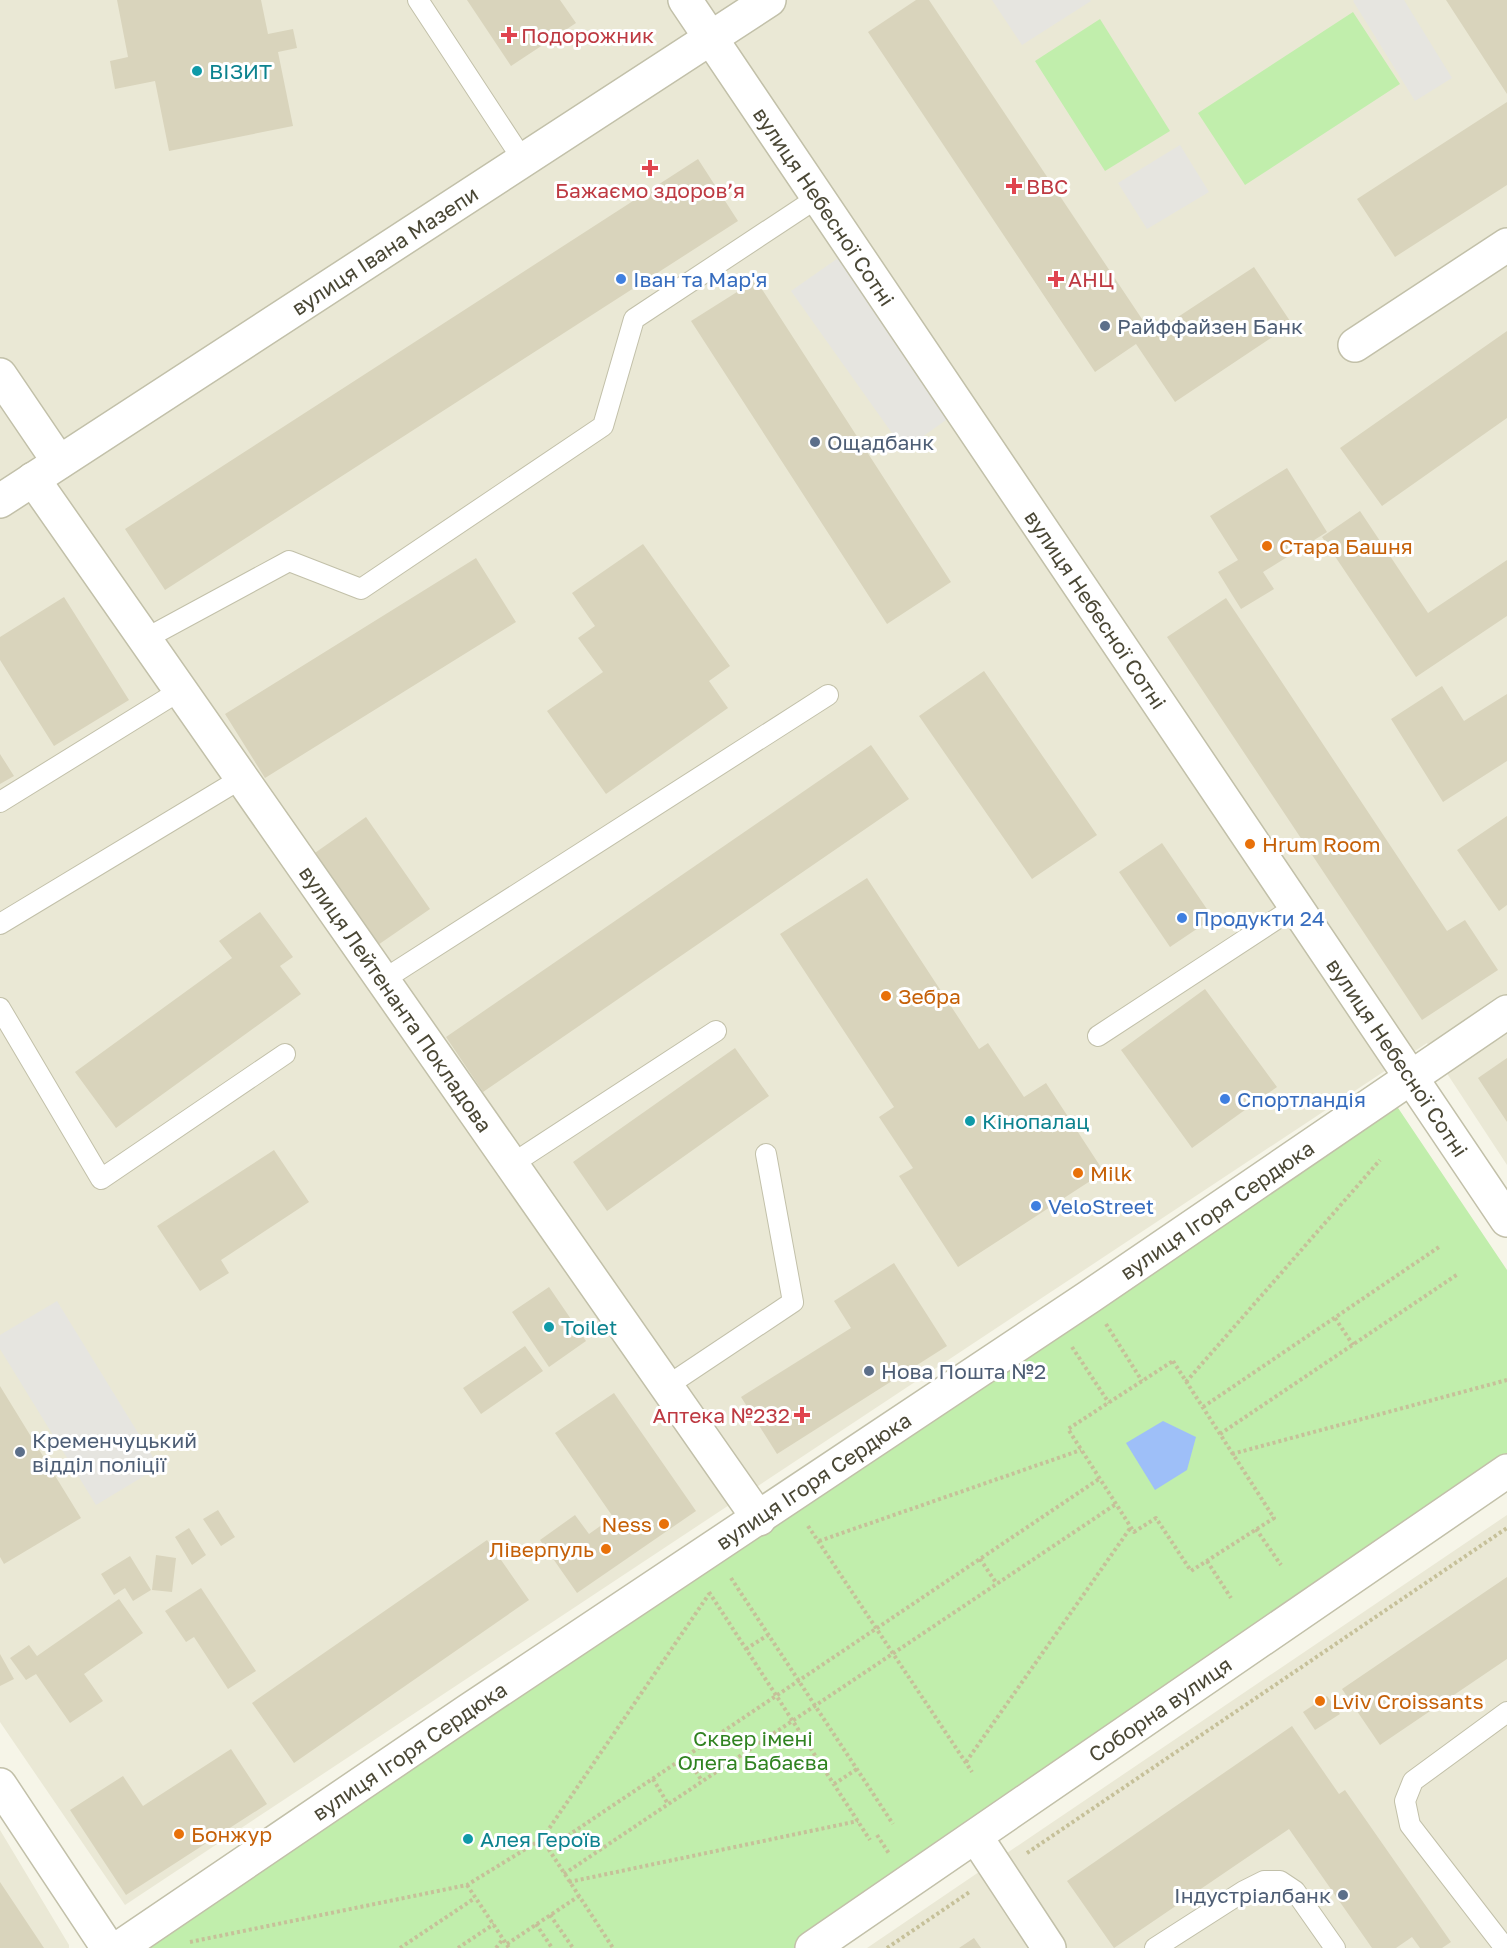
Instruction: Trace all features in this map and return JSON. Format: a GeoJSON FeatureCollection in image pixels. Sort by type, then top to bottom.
{"type":"FeatureCollection","features":[{"type":"Feature","properties":{"kind":"street","name":"вулиця Небесної Сотні"},"geometry":{"type":"LineString","coordinates":[[685,0],[1507,1220]]}},
{"type":"Feature","properties":{"kind":"street","name":"вулиця Івана Мазепи"},"geometry":{"type":"LineString","coordinates":[[0,501],[769,0]]}},
{"type":"Feature","properties":{"kind":"street"},"geometry":{"type":"LineString","coordinates":[[1355,345],[1507,245]]}},
{"type":"Feature","properties":{"kind":"street","name":"вулиця Лейтенанта Покладова"},"geometry":{"type":"LineString","coordinates":[[0,375],[46,471],[145,639],[759,1519]]}},
{"type":"Feature","properties":{"kind":"street","name":"вулиця Ігоря Сердюка"},"geometry":{"type":"LineString","coordinates":[[118,1948],[449,1724],[759,1519],[1507,1012]]}},
{"type":"Feature","properties":{"kind":"street","name":"Соборна вулиця"},"geometry":{"type":"LineString","coordinates":[[812,1948],[1507,1471]]}},
{"type":"Feature","properties":{"kind":"street"},"geometry":{"type":"LineString","coordinates":[[0,1785],[108,1948]]}},
{"type":"Feature","properties":{"kind":"street"},"geometry":{"type":"LineString","coordinates":[[976,1837],[1049,1948]]}},
{"type":"Feature","properties":{"kind":"lane"},"geometry":{"type":"LineString","coordinates":[[418,0],[523,160]]}},
{"type":"Feature","properties":{"kind":"lane"},"geometry":{"type":"LineString","coordinates":[[145,639],[288,561],[361,589],[603,426],[634,319],[817,198]]}},
{"type":"Feature","properties":{"kind":"lane"},"geometry":{"type":"LineString","coordinates":[[0,802],[181,690]]}},
{"type":"Feature","properties":{"kind":"lane"},"geometry":{"type":"LineString","coordinates":[[383,980],[828,695]]}},
{"type":"Feature","properties":{"kind":"lane"},"geometry":{"type":"LineString","coordinates":[[0,924],[242,778]]}},
{"type":"Feature","properties":{"kind":"lane"},"geometry":{"type":"LineString","coordinates":[[1098,1036],[1295,907]]}},
{"type":"Feature","properties":{"kind":"lane"},"geometry":{"type":"LineString","coordinates":[[0,1008],[101,1179],[285,1054]]}},
{"type":"Feature","properties":{"kind":"lane"},"geometry":{"type":"LineString","coordinates":[[512,1164],[716,1031]]}},
{"type":"Feature","properties":{"kind":"lane"},"geometry":{"type":"LineString","coordinates":[[667,1386],[793,1302],[766,1154]]}},
{"type":"Feature","properties":{"kind":"lane"},"geometry":{"type":"LineString","coordinates":[[1505,1948],[1410,1825],[1405,1801],[1413,1781],[1507,1712]]}},
{"type":"Feature","properties":{"kind":"lane"},"geometry":{"type":"LineString","coordinates":[[1155,1948],[1244,1891],[1264,1881],[1281,1881],[1295,1891],[1335,1948]]}},
{"type":"Feature","properties":{"kind":"path"},"geometry":{"type":"LineString","coordinates":[[1186,1382],[1380,1160]]}},
{"type":"Feature","properties":{"kind":"path"},"geometry":{"type":"LineString","coordinates":[[1203,1407],[1439,1247]]}},
{"type":"Feature","properties":{"kind":"path"},"geometry":{"type":"LineString","coordinates":[[1220,1434],[1458,1274]]}},
{"type":"Feature","properties":{"kind":"path"},"geometry":{"type":"LineString","coordinates":[[1335,1318],[1353,1345]]}},
{"type":"Feature","properties":{"kind":"path"},"geometry":{"type":"LineString","coordinates":[[1106,1324],[1142,1381]]}},
{"type":"Feature","properties":{"kind":"path"},"geometry":{"type":"LineString","coordinates":[[1072,1346],[1108,1403]]}},
{"type":"Feature","properties":{"kind":"path"},"geometry":{"type":"LineString","coordinates":[[1173,1361],[1274,1518],[1191,1572],[1156,1518],[1134,1532],[1068,1429],[1142,1381],[1173,1361]]}},
{"type":"Feature","properties":{"kind":"path"},"geometry":{"type":"LineString","coordinates":[[1232,1454],[1507,1380]]}},
{"type":"Feature","properties":{"kind":"path"},"geometry":{"type":"LineString","coordinates":[[819,1541],[1081,1450]]}},
{"type":"Feature","properties":{"kind":"path"},"geometry":{"type":"LineString","coordinates":[[548,1849],[1099,1479]]}},
{"type":"Feature","properties":{"kind":"path"},"geometry":{"type":"LineString","coordinates":[[564,1874],[1116,1504]]}},
{"type":"Feature","properties":{"kind":"path"},"geometry":{"type":"LineString","coordinates":[[806,1523],[972,1772]]}},
{"type":"Feature","properties":{"kind":"path"},"geometry":{"type":"LineString","coordinates":[[966,1762],[1131,1527]]}},
{"type":"Feature","properties":{"kind":"path"},"geometry":{"type":"LineString","coordinates":[[887,1948],[1507,1528]]}},
{"type":"Feature","properties":{"kind":"path"},"geometry":{"type":"LineString","coordinates":[[1256,1529],[1281,1565]]}},
{"type":"Feature","properties":{"kind":"path"},"geometry":{"type":"LineString","coordinates":[[980,1559],[997,1584]]}},
{"type":"Feature","properties":{"kind":"path"},"geometry":{"type":"LineString","coordinates":[[1207,1561],[1231,1598]]}},
{"type":"Feature","properties":{"kind":"path"},"geometry":{"type":"LineString","coordinates":[[729,1574],[893,1824]]}},
{"type":"Feature","properties":{"kind":"path"},"geometry":{"type":"LineString","coordinates":[[180,1944],[467,1885],[542,1839],[708,1591],[870,1840]]}},
{"type":"Feature","properties":{"kind":"path"},"geometry":{"type":"LineString","coordinates":[[746,1649],[768,1635]]}},
{"type":"Feature","properties":{"kind":"path"},"geometry":{"type":"LineString","coordinates":[[686,1756],[702,1781]]}},
{"type":"Feature","properties":{"kind":"path"},"geometry":{"type":"LineString","coordinates":[[834,1784],[856,1769]]}},
{"type":"Feature","properties":{"kind":"path"},"geometry":{"type":"LineString","coordinates":[[653,1779],[668,1804]]}},
{"type":"Feature","properties":{"kind":"path"},"geometry":{"type":"LineString","coordinates":[[569,1882],[858,1821]]}},
{"type":"Feature","properties":{"kind":"path"},"geometry":{"type":"LineString","coordinates":[[542,1839],[613,1948]]}},
{"type":"Feature","properties":{"kind":"path"},"geometry":{"type":"LineString","coordinates":[[467,1885],[508,1946],[536,1924],[579,1896]]}},
{"type":"Feature","properties":{"kind":"path"},"geometry":{"type":"LineString","coordinates":[[400,1948],[475,1898]]}},
{"type":"Feature","properties":{"kind":"path"},"geometry":{"type":"LineString","coordinates":[[550,1915],[573,1948]]}},
{"type":"Feature","properties":{"kind":"path"},"geometry":{"type":"LineString","coordinates":[[458,1948],[494,1924]]}},
{"type":"Feature","properties":{"kind":"path"},"geometry":{"type":"LineString","coordinates":[[536,1924],[552,1948]]}},
{"type":"Feature","properties":{"kind":"path"},"geometry":{"type":"LineString","coordinates":[[496,1948],[503,1939]]}},
{"type":"Feature","properties":{"kind":"shaded area"},"geometry":{"type":"Polygon","coordinates":[[[0,0],[1507,0],[1507,1165],[1427,1043],[125,1905],[0,1722],[0,0]]]}},
{"type":"Feature","properties":{"kind":"shaded area"},"geometry":{"type":"Polygon","coordinates":[[[992,0],[1090,0],[1091,1],[1022,45],[992,0]]]}},
{"type":"Feature","properties":{"kind":"shaded area"},"geometry":{"type":"Polygon","coordinates":[[[1354,0],[1404,0],[1452,78],[1415,101],[1354,0]]]}},
{"type":"Feature","properties":{"kind":"shaded area"},"geometry":{"type":"Polygon","coordinates":[[[1180,145],[1209,192],[1147,229],[1118,183],[1180,145]]]}},
{"type":"Feature","properties":{"kind":"shaded area"},"geometry":{"type":"Polygon","coordinates":[[[851,249],[960,410],[904,450],[791,291],[851,249]]]}},
{"type":"Feature","properties":{"kind":"shaded area"},"geometry":{"type":"Polygon","coordinates":[[[57,1301],[159,1467],[96,1505],[0,1349],[0,1335],[57,1301]]]}},
{"type":"Feature","properties":{"kind":"shaded area"},"geometry":{"type":"Polygon","coordinates":[[[1507,1515],[1507,1948],[867,1948],[1041,1830],[1507,1515]]]}},
{"type":"Feature","properties":{"kind":"shaded area"},"geometry":{"type":"Polygon","coordinates":[[[0,1830],[69,1945],[69,1948],[0,1948],[0,1830]]]}},
{"type":"Feature","properties":{"kind":"green space"},"geometry":{"type":"Polygon","coordinates":[[[1353,12],[1400,84],[1245,185],[1198,113],[1353,12]]]}},
{"type":"Feature","properties":{"kind":"green space"},"geometry":{"type":"Polygon","coordinates":[[[1100,19],[1170,131],[1105,171],[1035,61],[1100,19]]]}},
{"type":"Feature","properties":{"kind":"green space","name":"Сквер імені Олега Бабаєва"},"geometry":{"type":"Polygon","coordinates":[[[1388,1093],[1507,1270],[1507,1470],[802,1948],[117,1948],[1388,1093]]]}},
{"type":"Feature","properties":{"kind":"water"},"geometry":{"type":"Polygon","coordinates":[[[1163,1421],[1196,1437],[1187,1470],[1155,1490],[1126,1443],[1163,1421]]]}},
{"type":"Feature","properties":{"kind":"building","name":"ВІЗИТ"},"geometry":{"type":"Polygon","coordinates":[[[117,0],[261,0],[268,34],[293,29],[297,48],[278,52],[293,126],[169,151],[155,81],[115,89],[110,61],[128,57],[117,0]]]}},
{"type":"Feature","properties":{"kind":"building"},"geometry":{"type":"Polygon","coordinates":[[[467,0],[560,0],[576,23],[511,66],[467,0]]]}},
{"type":"Feature","properties":{"kind":"building"},"geometry":{"type":"Polygon","coordinates":[[[916,0],[929,0],[1152,334],[1254,267],[1292,324],[1175,402],[1136,344],[1095,372],[868,32],[916,0]]]}},
{"type":"Feature","properties":{"kind":"building"},"geometry":{"type":"Polygon","coordinates":[[[1446,0],[1507,0],[1507,94],[1446,0]]]}},
{"type":"Feature","properties":{"kind":"building"},"geometry":{"type":"Polygon","coordinates":[[[1507,102],[1507,185],[1395,257],[1357,199],[1507,102]]]}},
{"type":"Feature","properties":{"kind":"building"},"geometry":{"type":"Polygon","coordinates":[[[698,159],[738,221],[165,590],[125,529],[698,159]]]}},
{"type":"Feature","properties":{"kind":"building"},"geometry":{"type":"Polygon","coordinates":[[[756,280],[951,582],[887,624],[691,321],[756,280]]]}},
{"type":"Feature","properties":{"kind":"building"},"geometry":{"type":"Polygon","coordinates":[[[1507,331],[1507,418],[1382,506],[1340,448],[1507,331]]]}},
{"type":"Feature","properties":{"kind":"building","name":"Стара Башня"},"geometry":{"type":"Polygon","coordinates":[[[1287,468],[1327,532],[1263,572],[1274,589],[1241,609],[1218,572],[1238,560],[1210,516],[1287,468]]]}},
{"type":"Feature","properties":{"kind":"building"},"geometry":{"type":"Polygon","coordinates":[[[1360,511],[1428,613],[1507,560],[1507,616],[1416,677],[1322,537],[1360,511]]]}},
{"type":"Feature","properties":{"kind":"building"},"geometry":{"type":"Polygon","coordinates":[[[643,544],[730,666],[709,681],[728,708],[606,794],[547,711],[603,672],[578,638],[595,626],[572,593],[643,544]]]}},
{"type":"Feature","properties":{"kind":"building"},"geometry":{"type":"Polygon","coordinates":[[[476,558],[516,622],[265,778],[225,714],[476,558]]]}},
{"type":"Feature","properties":{"kind":"building"},"geometry":{"type":"Polygon","coordinates":[[[64,597],[129,700],[54,746],[0,660],[0,637],[64,597]]]}},
{"type":"Feature","properties":{"kind":"building"},"geometry":{"type":"Polygon","coordinates":[[[1226,598],[1447,931],[1465,920],[1498,970],[1422,1020],[1167,637],[1226,598]]]}},
{"type":"Feature","properties":{"kind":"building"},"geometry":{"type":"Polygon","coordinates":[[[984,671],[1097,835],[1032,879],[919,716],[984,671]]]}},
{"type":"Feature","properties":{"kind":"building"},"geometry":{"type":"Polygon","coordinates":[[[1442,686],[1464,721],[1507,694],[1507,761],[1443,802],[1391,719],[1442,686]]]}},
{"type":"Feature","properties":{"kind":"building"},"geometry":{"type":"Polygon","coordinates":[[[871,745],[909,799],[483,1092],[446,1037],[871,745]]]}},
{"type":"Feature","properties":{"kind":"building"},"geometry":{"type":"Polygon","coordinates":[[[0,754],[14,776],[0,784],[0,754]]]}},
{"type":"Feature","properties":{"kind":"building"},"geometry":{"type":"Polygon","coordinates":[[[1507,816],[1507,905],[1499,911],[1457,850],[1507,816]]]}},
{"type":"Feature","properties":{"kind":"building"},"geometry":{"type":"Polygon","coordinates":[[[366,817],[430,909],[375,947],[312,855],[366,817]]]}},
{"type":"Feature","properties":{"kind":"building"},"geometry":{"type":"Polygon","coordinates":[[[1162,843],[1213,918],[1170,947],[1119,872],[1162,843]]]}},
{"type":"Feature","properties":{"kind":"building"},"geometry":{"type":"Polygon","coordinates":[[[867,878],[979,1049],[988,1043],[1024,1097],[1046,1083],[1104,1172],[958,1267],[899,1176],[913,1168],[879,1117],[894,1107],[780,934],[867,878]]]}},
{"type":"Feature","properties":{"kind":"building"},"geometry":{"type":"Polygon","coordinates":[[[260,912],[293,957],[280,966],[301,994],[116,1128],[75,1072],[232,958],[219,941],[260,912]]]}},
{"type":"Feature","properties":{"kind":"building"},"geometry":{"type":"Polygon","coordinates":[[[1205,989],[1277,1087],[1192,1148],[1121,1050],[1205,989]]]}},
{"type":"Feature","properties":{"kind":"building"},"geometry":{"type":"Polygon","coordinates":[[[735,1048],[769,1096],[607,1211],[573,1162],[735,1048]]]}},
{"type":"Feature","properties":{"kind":"building"},"geometry":{"type":"Polygon","coordinates":[[[1507,1058],[1507,1122],[1478,1078],[1507,1058]]]}},
{"type":"Feature","properties":{"kind":"building"},"geometry":{"type":"Polygon","coordinates":[[[274,1150],[309,1202],[221,1260],[229,1273],[200,1291],[157,1226],[274,1150]]]}},
{"type":"Feature","properties":{"kind":"building"},"geometry":{"type":"Polygon","coordinates":[[[894,1263],[947,1346],[777,1454],[741,1397],[851,1328],[834,1301],[894,1263]]]}},
{"type":"Feature","properties":{"kind":"building","name":"Toilet"},"geometry":{"type":"Polygon","coordinates":[[[549,1287],[586,1341],[549,1367],[512,1312],[549,1287]]]}},
{"type":"Feature","properties":{"kind":"building"},"geometry":{"type":"Polygon","coordinates":[[[525,1346],[543,1371],[481,1414],[463,1388],[525,1346]]]}},
{"type":"Feature","properties":{"kind":"building","name":"Кременчуцький відділ поліції"},"geometry":{"type":"Polygon","coordinates":[[[0,1386],[81,1518],[4,1564],[0,1557],[0,1386]]]}},
{"type":"Feature","properties":{"kind":"building"},"geometry":{"type":"Polygon","coordinates":[[[614,1393],[696,1511],[577,1593],[540,1540],[575,1515],[589,1534],[613,1517],[555,1433],[614,1393]]]}},
{"type":"Feature","properties":{"kind":"building"},"geometry":{"type":"Polygon","coordinates":[[[218,1510],[235,1537],[221,1546],[203,1519],[218,1510]]]}},
{"type":"Feature","properties":{"kind":"building"},"geometry":{"type":"Polygon","coordinates":[[[189,1528],[206,1555],[192,1565],[175,1537],[189,1528]]]}},
{"type":"Feature","properties":{"kind":"building"},"geometry":{"type":"Polygon","coordinates":[[[487,1540],[529,1600],[294,1763],[252,1703],[487,1540]]]}},
{"type":"Feature","properties":{"kind":"building"},"geometry":{"type":"Polygon","coordinates":[[[156,1555],[176,1558],[172,1592],[152,1590],[156,1555]]]}},
{"type":"Feature","properties":{"kind":"building"},"geometry":{"type":"Polygon","coordinates":[[[130,1556],[151,1590],[133,1601],[125,1588],[114,1595],[101,1574],[130,1556]]]}},
{"type":"Feature","properties":{"kind":"building"},"geometry":{"type":"Polygon","coordinates":[[[1507,1577],[1507,1659],[1380,1745],[1342,1689],[1507,1577]]]}},
{"type":"Feature","properties":{"kind":"building"},"geometry":{"type":"Polygon","coordinates":[[[201,1588],[256,1671],[228,1689],[194,1637],[186,1642],[165,1611],[201,1588]]]}},
{"type":"Feature","properties":{"kind":"building"},"geometry":{"type":"Polygon","coordinates":[[[119,1599],[143,1633],[84,1674],[103,1701],[70,1723],[36,1674],[26,1680],[10,1658],[29,1645],[37,1656],[119,1599]]]}},
{"type":"Feature","properties":{"kind":"building"},"geometry":{"type":"Polygon","coordinates":[[[0,1654],[14,1679],[0,1686],[0,1654]]]}},
{"type":"Feature","properties":{"kind":"building"},"geometry":{"type":"Polygon","coordinates":[[[1327,1696],[1340,1714],[1315,1730],[1303,1712],[1327,1696]]]}},
{"type":"Feature","properties":{"kind":"building"},"geometry":{"type":"Polygon","coordinates":[[[1292,1726],[1339,1794],[1345,1790],[1451,1942],[1442,1948],[1420,1948],[1412,1937],[1396,1948],[1372,1948],[1289,1829],[1114,1948],[1067,1881],[1292,1726]]]}},
{"type":"Feature","properties":{"kind":"building"},"geometry":{"type":"Polygon","coordinates":[[[231,1749],[267,1804],[126,1895],[70,1810],[123,1776],[143,1806],[231,1749]]]}},
{"type":"Feature","properties":{"kind":"building"},"geometry":{"type":"Polygon","coordinates":[[[0,1882],[44,1948],[0,1948],[0,1882]]]}},
{"type":"Feature","properties":{"kind":"building"},"geometry":{"type":"Polygon","coordinates":[[[974,1938],[981,1948],[959,1948],[974,1938]]]}},
{"type":"Feature","properties":{"kind":"place","name":"Подорожник"},"geometry":{"type":"Point","coordinates":[509,35]}},
{"type":"Feature","properties":{"kind":"place","name":"ВІЗИТ"},"geometry":{"type":"Point","coordinates":[197,71]}},
{"type":"Feature","properties":{"kind":"place","name":"Бажаємо здоровʼя"},"geometry":{"type":"Point","coordinates":[650,168]}},
{"type":"Feature","properties":{"kind":"place","name":"ВВС"},"geometry":{"type":"Point","coordinates":[1014,186]}},
{"type":"Feature","properties":{"kind":"place","name":"Іван та Мар'я"},"geometry":{"type":"Point","coordinates":[621,279]}},
{"type":"Feature","properties":{"kind":"place","name":"АНЦ"},"geometry":{"type":"Point","coordinates":[1056,279]}},
{"type":"Feature","properties":{"kind":"place","name":"Райффайзен Банк"},"geometry":{"type":"Point","coordinates":[1105,326]}},
{"type":"Feature","properties":{"kind":"place","name":"Ощадбанк"},"geometry":{"type":"Point","coordinates":[815,442]}},
{"type":"Feature","properties":{"kind":"place","name":"Стара Башня"},"geometry":{"type":"Point","coordinates":[1267,546]}},
{"type":"Feature","properties":{"kind":"place","name":"Hrum Room"},"geometry":{"type":"Point","coordinates":[1250,844]}},
{"type":"Feature","properties":{"kind":"place","name":"Продукти 24"},"geometry":{"type":"Point","coordinates":[1182,918]}},
{"type":"Feature","properties":{"kind":"place","name":"Зебра"},"geometry":{"type":"Point","coordinates":[886,996]}},
{"type":"Feature","properties":{"kind":"place","name":"Спортландія"},"geometry":{"type":"Point","coordinates":[1225,1099]}},
{"type":"Feature","properties":{"kind":"place","name":"Кінопалац"},"geometry":{"type":"Point","coordinates":[970,1121]}},
{"type":"Feature","properties":{"kind":"place","name":"Milk"},"geometry":{"type":"Point","coordinates":[1078,1173]}},
{"type":"Feature","properties":{"kind":"place","name":"VeloStreet"},"geometry":{"type":"Point","coordinates":[1036,1206]}},
{"type":"Feature","properties":{"kind":"place","name":"Toilet"},"geometry":{"type":"Point","coordinates":[549,1327]}},
{"type":"Feature","properties":{"kind":"place","name":"Нова Пошта №2"},"geometry":{"type":"Point","coordinates":[869,1371]}},
{"type":"Feature","properties":{"kind":"place","name":"Аптека №232"},"geometry":{"type":"Point","coordinates":[802,1415]}},
{"type":"Feature","properties":{"kind":"place","name":"Кременчуцький відділ поліції"},"geometry":{"type":"Point","coordinates":[20,1452]}},
{"type":"Feature","properties":{"kind":"place","name":"Ness"},"geometry":{"type":"Point","coordinates":[664,1524]}},
{"type":"Feature","properties":{"kind":"place","name":"Ліверпуль"},"geometry":{"type":"Point","coordinates":[606,1549]}},
{"type":"Feature","properties":{"kind":"place","name":"Lviv Croissants"},"geometry":{"type":"Point","coordinates":[1320,1701]}},
{"type":"Feature","properties":{"kind":"place","name":"Бонжур"},"geometry":{"type":"Point","coordinates":[179,1834]}},
{"type":"Feature","properties":{"kind":"place","name":"Алея Героїв"},"geometry":{"type":"Point","coordinates":[468,1839]}},
{"type":"Feature","properties":{"kind":"place","name":"Індустріалбанк"},"geometry":{"type":"Point","coordinates":[1343,1895]}}]}
